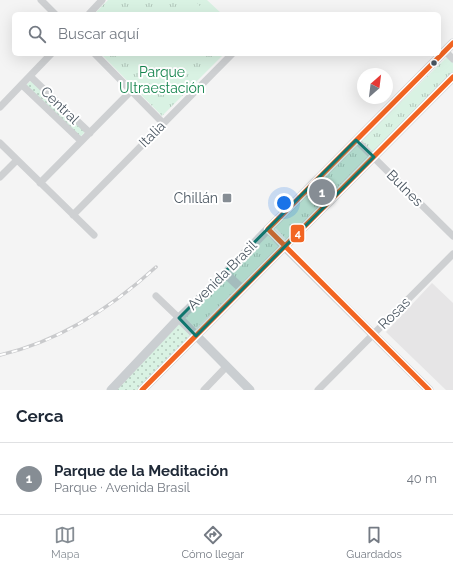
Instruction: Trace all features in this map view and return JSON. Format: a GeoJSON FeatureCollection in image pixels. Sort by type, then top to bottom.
{"type":"FeatureCollection","features":[{"type":"Feature","properties":{"kind":"main road","name":"Avenida Brasil"},"geometry":{"type":"LineString","coordinates":[[441,55],[453,43]]}},
{"type":"Feature","properties":{"kind":"main road","name":"Avenida Brasil"},"geometry":{"type":"LineString","coordinates":[[111,390],[179,318],[226,274],[268,229],[440,56]]}},
{"type":"Feature","properties":{"kind":"main road","name":"Avenida Brasil"},"geometry":{"type":"LineString","coordinates":[[142,390],[453,78]]}},
{"type":"Feature","properties":{"kind":"main road"},"geometry":{"type":"LineString","coordinates":[[268,229],[429,390]]}},
{"type":"Feature","properties":{"kind":"main road"},"geometry":{"type":"LineString","coordinates":[[226,274],[242,289]]}},
{"type":"Feature","properties":{"kind":"main road"},"geometry":{"type":"LineString","coordinates":[[179,318],[250,390]]}},
{"type":"Feature","properties":{"kind":"street"},"geometry":{"type":"LineString","coordinates":[[41,0],[53,12]]}},
{"type":"Feature","properties":{"kind":"street"},"geometry":{"type":"LineString","coordinates":[[91,12],[102,0]]}},
{"type":"Feature","properties":{"kind":"street"},"geometry":{"type":"LineString","coordinates":[[445,51],[453,58]]}},
{"type":"Feature","properties":{"kind":"street"},"geometry":{"type":"LineString","coordinates":[[0,107],[49,56]]}},
{"type":"Feature","properties":{"kind":"street"},"geometry":{"type":"LineString","coordinates":[[97,56],[163,123]]}},
{"type":"Feature","properties":{"kind":"street","name":"Italia"},"geometry":{"type":"LineString","coordinates":[[73,215],[230,56]]}},
{"type":"Feature","properties":{"kind":"street","name":"Central"},"geometry":{"type":"LineString","coordinates":[[30,76],[90,133]]}},
{"type":"Feature","properties":{"kind":"street","name":"Central"},"geometry":{"type":"LineString","coordinates":[[22,85],[81,141]]}},
{"type":"Feature","properties":{"kind":"street"},"geometry":{"type":"LineString","coordinates":[[40,183],[131,91]]}},
{"type":"Feature","properties":{"kind":"street","name":"Bulnes"},"geometry":{"type":"LineString","coordinates":[[356,140],[453,236]]}},
{"type":"Feature","properties":{"kind":"street"},"geometry":{"type":"LineString","coordinates":[[0,143],[94,235]]}},
{"type":"Feature","properties":{"kind":"street"},"geometry":{"type":"LineString","coordinates":[[0,177],[17,160]]}},
{"type":"Feature","properties":{"kind":"street","name":"Rosas"},"geometry":{"type":"LineString","coordinates":[[318,390],[453,254]]}},
{"type":"Feature","properties":{"kind":"street"},"geometry":{"type":"LineString","coordinates":[[156,296],[179,318]]}},
{"type":"Feature","properties":{"kind":"street"},"geometry":{"type":"LineString","coordinates":[[204,390],[227,366]]}},
{"type":"Feature","properties":{"kind":"highlighted area"},"geometry":{"type":"Polygon","coordinates":[[[356,140],[374,157],[196,336],[179,318],[356,140]]]}},
{"type":"Feature","properties":{"kind":"shaded area"},"geometry":{"type":"Polygon","coordinates":[[[432,283],[453,303],[453,390],[446,390],[386,332],[432,283]]]}},
{"type":"Feature","properties":{"kind":"green space"},"geometry":{"type":"Polygon","coordinates":[[[108,0],[207,0],[220,12],[96,12],[108,0]]]}},
{"type":"Feature","properties":{"kind":"green space"},"geometry":{"type":"Polygon","coordinates":[[[187,0],[194,0],[206,12],[176,12],[187,0]]]}},
{"type":"Feature","properties":{"kind":"green space","name":"Parque Ultraestación"},"geometry":{"type":"Polygon","coordinates":[[[103,56],[222,56],[162,116],[103,56]]]}},
{"type":"Feature","properties":{"kind":"green space"},"geometry":{"type":"Polygon","coordinates":[[[133,56],[198,56],[164,91],[130,59],[133,56]]]}},
{"type":"Feature","properties":{"kind":"green space"},"geometry":{"type":"Polygon","coordinates":[[[447,57],[453,63],[453,74],[373,152],[361,141],[447,57]]]}},
{"type":"Feature","properties":{"kind":"green space"},"geometry":{"type":"Polygon","coordinates":[[[32,80],[86,131],[80,137],[26,85],[32,80]]]}},
{"type":"Feature","properties":{"kind":"green space"},"geometry":{"type":"Polygon","coordinates":[[[357,145],[370,156],[287,240],[275,227],[357,145]]]}},
{"type":"Feature","properties":{"kind":"green space"},"geometry":{"type":"Polygon","coordinates":[[[267,235],[280,247],[196,328],[185,318],[267,235]]]}},
{"type":"Feature","properties":{"kind":"green space"},"geometry":{"type":"Polygon","coordinates":[[[179,324],[191,337],[138,390],[116,390],[179,324]]]}},
{"type":"Feature","properties":{"kind":"railway"},"geometry":{"type":"LineString","coordinates":[[0,355],[43,341],[84,321],[121,296],[156,267]]}},
{"type":"Feature","properties":{"kind":"transit line","name":"4"},"geometry":{"type":"LineString","coordinates":[[441,55],[453,43]]}},
{"type":"Feature","properties":{"kind":"transit line","name":"4"},"geometry":{"type":"LineString","coordinates":[[429,390],[268,229],[440,56]]}},
{"type":"Feature","properties":{"kind":"transit line","name":"4"},"geometry":{"type":"LineString","coordinates":[[142,390],[453,77]]}},
{"type":"Feature","properties":{"kind":"place","name":"Parque de la Meditación"},"geometry":{"type":"Point","coordinates":[322,192]}},
{"type":"Feature","properties":{"kind":"place","name":"Chillán"},"geometry":{"type":"Point","coordinates":[227,198]}}]}
